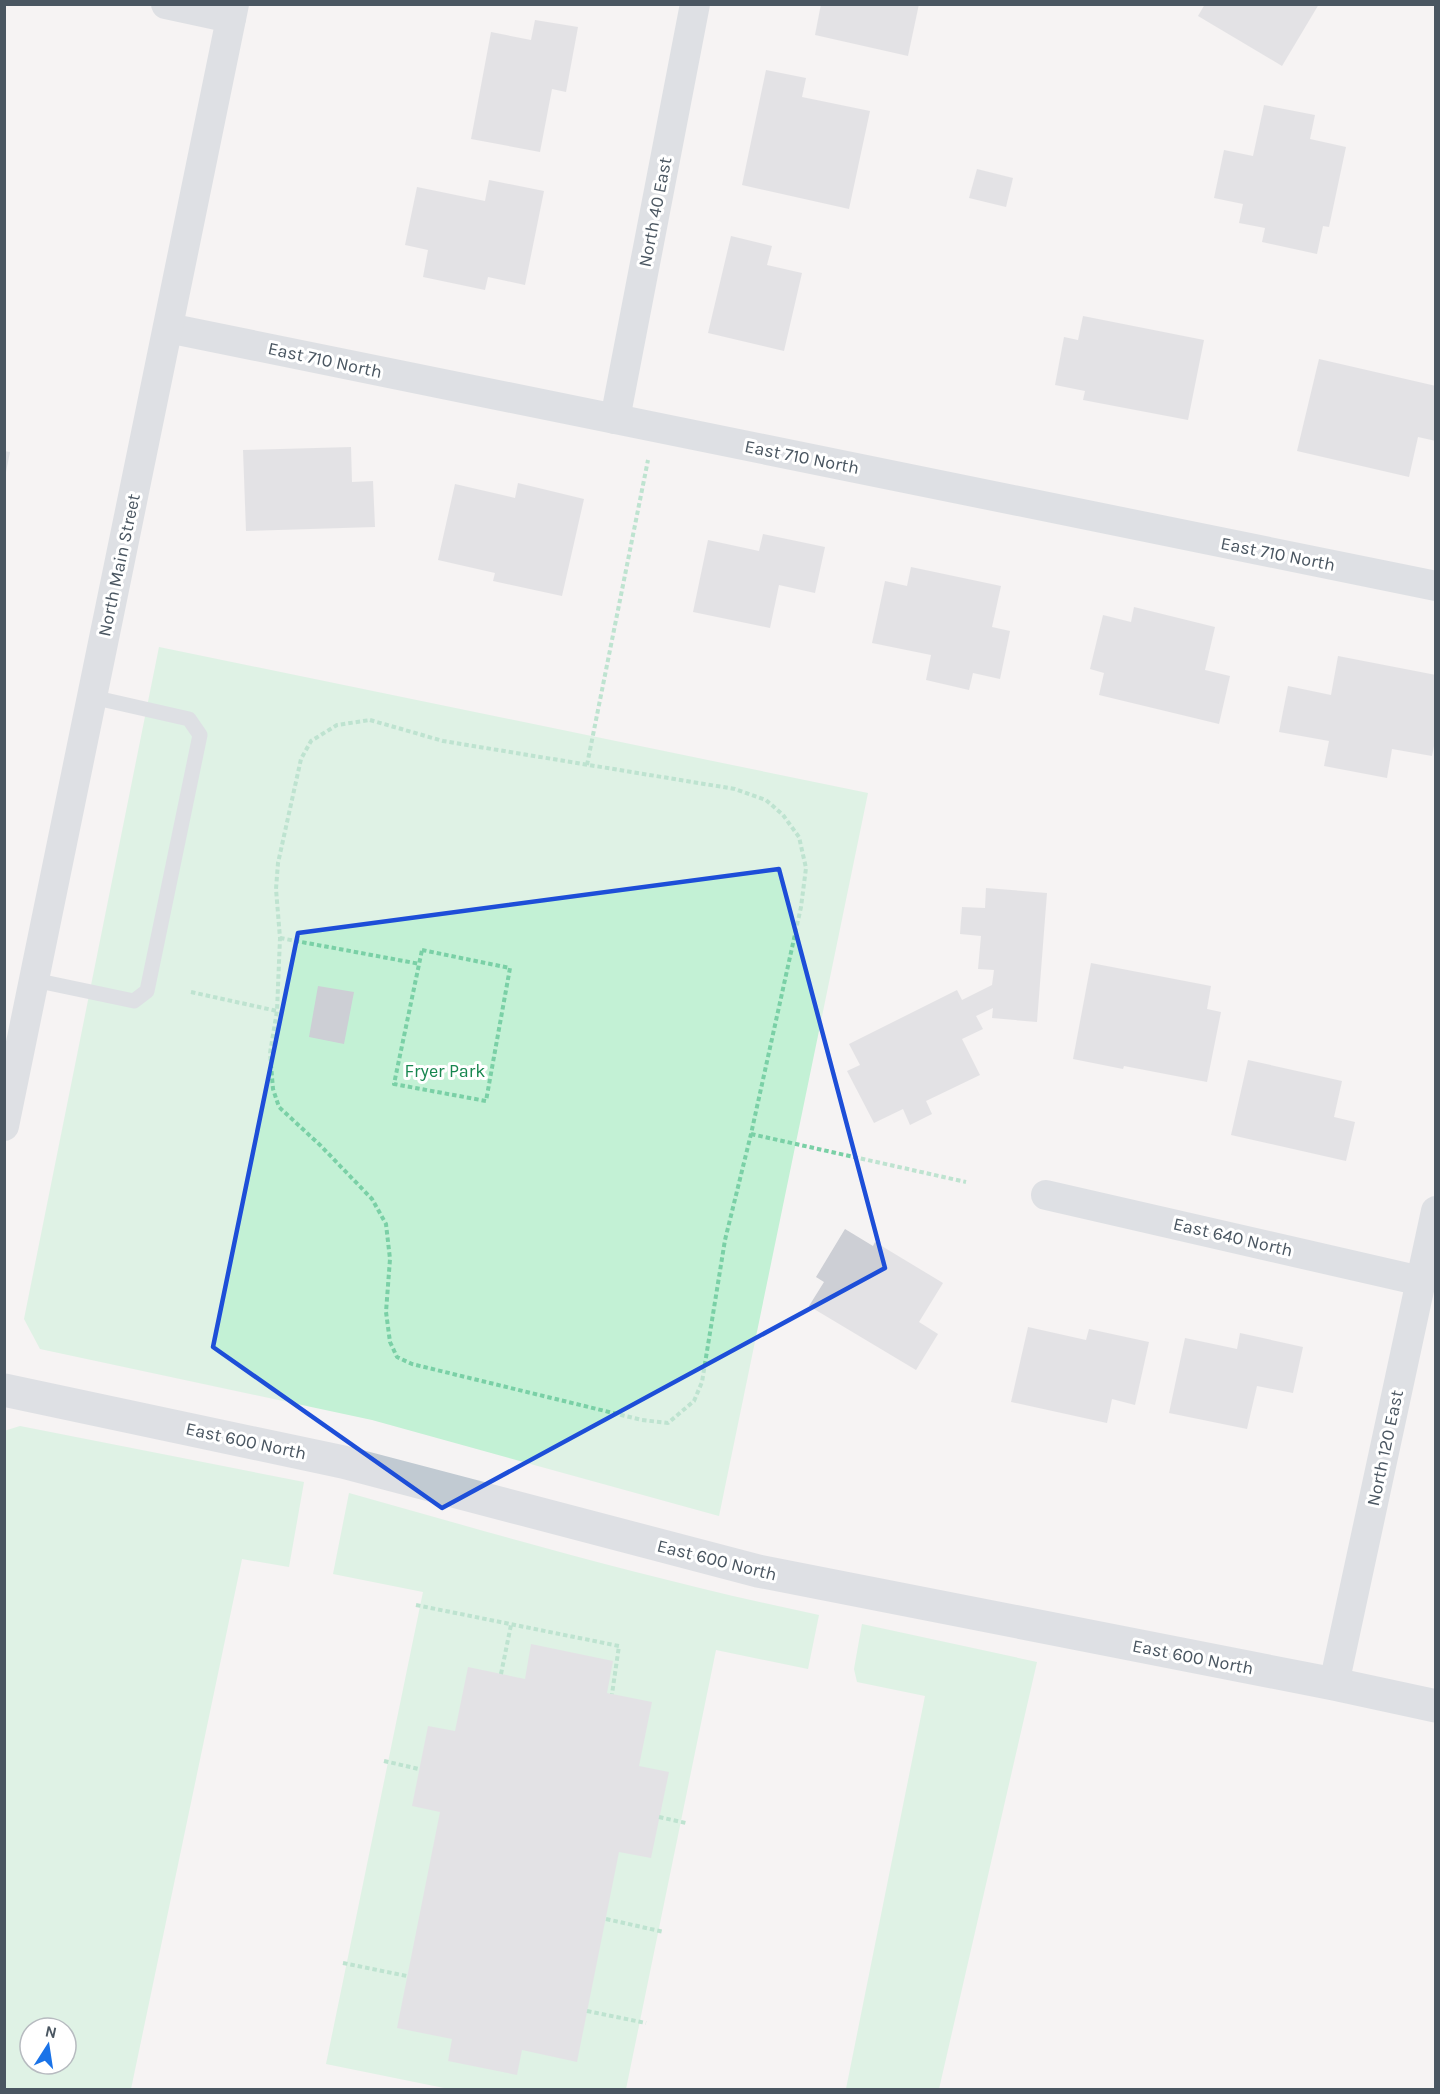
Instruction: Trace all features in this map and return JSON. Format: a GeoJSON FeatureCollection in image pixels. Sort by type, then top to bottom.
{"type":"FeatureCollection","features":[{"type":"Feature","properties":{"kind":"street"},"geometry":{"type":"LineString","coordinates":[[166,4],[233,11]]}},
{"type":"Feature","properties":{"kind":"street","name":"North 40 East"},"geometry":{"type":"LineString","coordinates":[[615,419],[695,4]]}},
{"type":"Feature","properties":{"kind":"street","name":"North Main Street"},"geometry":{"type":"LineString","coordinates":[[4,1126],[233,11]]}},
{"type":"Feature","properties":{"kind":"street","name":"East 710 North"},"geometry":{"type":"LineString","coordinates":[[168,328],[1436,586]]}},
{"type":"Feature","properties":{"kind":"street","name":"East 640 North"},"geometry":{"type":"LineString","coordinates":[[1046,1194],[1421,1281]]}},
{"type":"Feature","properties":{"kind":"street","name":"North 120 East"},"geometry":{"type":"LineString","coordinates":[[1334,1684],[1436,1211]]}},
{"type":"Feature","properties":{"kind":"street","name":"East 600 North"},"geometry":{"type":"LineString","coordinates":[[4,1390],[343,1462],[758,1572],[1334,1684],[1436,1706]]}},
{"type":"Feature","properties":{"kind":"lane"},"geometry":{"type":"LineString","coordinates":[[34,980],[134,1001],[147,991],[191,781],[200,735],[189,719],[92,697]]}},
{"type":"Feature","properties":{"kind":"path"},"geometry":{"type":"LineString","coordinates":[[587,765],[649,454]]}},
{"type":"Feature","properties":{"kind":"path"},"geometry":{"type":"LineString","coordinates":[[370,720],[443,741],[735,789],[766,800],[783,815],[799,837],[806,868],[801,907],[725,1240],[702,1382],[694,1401],[668,1423],[642,1420],[412,1364],[397,1357],[390,1342],[386,1312],[390,1258],[386,1224],[372,1199],[321,1146],[279,1107],[273,1089],[270,1053],[277,1011],[280,938],[276,889],[278,863],[300,759],[311,741],[337,725],[370,720]]}},
{"type":"Feature","properties":{"kind":"path"},"geometry":{"type":"LineString","coordinates":[[280,938],[420,964]]}},
{"type":"Feature","properties":{"kind":"path"},"geometry":{"type":"LineString","coordinates":[[422,950],[510,968],[486,1101],[394,1084],[420,964],[422,950]]}},
{"type":"Feature","properties":{"kind":"path"},"geometry":{"type":"LineString","coordinates":[[191,992],[277,1011]]}},
{"type":"Feature","properties":{"kind":"path"},"geometry":{"type":"LineString","coordinates":[[751,1134],[966,1182]]}},
{"type":"Feature","properties":{"kind":"path"},"geometry":{"type":"LineString","coordinates":[[416,1605],[619,1646],[612,1694]]}},
{"type":"Feature","properties":{"kind":"path"},"geometry":{"type":"LineString","coordinates":[[501,1674],[511,1625]]}},
{"type":"Feature","properties":{"kind":"path"},"geometry":{"type":"LineString","coordinates":[[384,1761],[419,1769]]}},
{"type":"Feature","properties":{"kind":"path"},"geometry":{"type":"LineString","coordinates":[[660,1817],[686,1823]]}},
{"type":"Feature","properties":{"kind":"path"},"geometry":{"type":"LineString","coordinates":[[606,1919],[664,1932]]}},
{"type":"Feature","properties":{"kind":"path"},"geometry":{"type":"LineString","coordinates":[[343,1963],[407,1976]]}},
{"type":"Feature","properties":{"kind":"path"},"geometry":{"type":"LineString","coordinates":[[587,2011],[646,2023]]}},
{"type":"Feature","properties":{"kind":"highlighted area"},"geometry":{"type":"Polygon","coordinates":[[[779,869],[885,1268],[442,1508],[213,1347],[298,933],[779,869]]]}},
{"type":"Feature","properties":{"kind":"green space","name":"Fryer Park"},"geometry":{"type":"Polygon","coordinates":[[[159,647],[868,793],[719,1516],[372,1420],[40,1349],[24,1319],[159,647]]]}},
{"type":"Feature","properties":{"kind":"green space"},"geometry":{"type":"Polygon","coordinates":[[[20,1426],[304,1482],[289,1567],[242,1559],[131,2089],[5,2089],[4,1431],[20,1426]]]}},
{"type":"Feature","properties":{"kind":"green space"},"geometry":{"type":"Polygon","coordinates":[[[349,1493],[642,1573],[819,1615],[808,1669],[716,1650],[626,2089],[449,2089],[326,2064],[423,1592],[333,1574],[349,1493]]]}},
{"type":"Feature","properties":{"kind":"green space"},"geometry":{"type":"Polygon","coordinates":[[[862,1624],[1037,1662],[939,2089],[846,2089],[925,1696],[857,1682],[854,1669],[862,1624]]]}},
{"type":"Feature","properties":{"kind":"building"},"geometry":{"type":"Polygon","coordinates":[[[821,4],[919,4],[908,56],[815,35],[821,4]]]}},
{"type":"Feature","properties":{"kind":"building"},"geometry":{"type":"Polygon","coordinates":[[[1205,4],[1319,4],[1282,66],[1198,16],[1205,4]]]}},
{"type":"Feature","properties":{"kind":"building"},"geometry":{"type":"Polygon","coordinates":[[[535,20],[578,27],[566,92],[552,89],[540,152],[471,139],[491,32],[531,40],[535,20]]]}},
{"type":"Feature","properties":{"kind":"building"},"geometry":{"type":"Polygon","coordinates":[[[766,70],[806,78],[802,97],[870,111],[849,209],[742,185],[766,70]]]}},
{"type":"Feature","properties":{"kind":"building"},"geometry":{"type":"Polygon","coordinates":[[[1264,105],[1315,115],[1310,139],[1346,147],[1329,227],[1323,226],[1317,254],[1262,242],[1265,228],[1239,223],[1243,204],[1214,198],[1224,150],[1253,156],[1264,105]]]}},
{"type":"Feature","properties":{"kind":"building"},"geometry":{"type":"Polygon","coordinates":[[[977,169],[1013,178],[1006,207],[969,198],[977,169]]]}},
{"type":"Feature","properties":{"kind":"building"},"geometry":{"type":"Polygon","coordinates":[[[489,180],[544,191],[525,285],[488,277],[485,290],[423,277],[428,250],[405,245],[417,187],[485,201],[489,180]]]}},
{"type":"Feature","properties":{"kind":"building"},"geometry":{"type":"Polygon","coordinates":[[[731,236],[772,246],[767,265],[802,273],[784,351],[708,333],[731,236]]]}},
{"type":"Feature","properties":{"kind":"building"},"geometry":{"type":"Polygon","coordinates":[[[1083,316],[1204,340],[1188,420],[1083,400],[1085,391],[1055,385],[1064,337],[1078,340],[1083,316]]]}},
{"type":"Feature","properties":{"kind":"building"},"geometry":{"type":"Polygon","coordinates":[[[1319,359],[1436,386],[1436,441],[1418,437],[1409,477],[1297,451],[1319,359]]]}},
{"type":"Feature","properties":{"kind":"building"},"geometry":{"type":"Polygon","coordinates":[[[351,447],[352,482],[373,481],[375,527],[246,531],[243,450],[351,447]]]}},
{"type":"Feature","properties":{"kind":"building"},"geometry":{"type":"Polygon","coordinates":[[[4,451],[10,452],[6,472],[4,472],[4,451]]]}},
{"type":"Feature","properties":{"kind":"building"},"geometry":{"type":"Polygon","coordinates":[[[518,483],[584,499],[562,596],[493,581],[495,573],[438,560],[455,484],[515,498],[518,483]]]}},
{"type":"Feature","properties":{"kind":"building"},"geometry":{"type":"Polygon","coordinates":[[[763,534],[825,547],[815,593],[779,585],[770,628],[693,612],[708,540],[759,551],[763,534]]]}},
{"type":"Feature","properties":{"kind":"building"},"geometry":{"type":"Polygon","coordinates":[[[911,567],[1001,586],[992,627],[1010,631],[1000,679],[973,673],[969,690],[926,680],[931,655],[872,643],[885,581],[907,586],[911,567]]]}},
{"type":"Feature","properties":{"kind":"building"},"geometry":{"type":"Polygon","coordinates":[[[1134,607],[1215,627],[1205,670],[1230,676],[1219,724],[1099,695],[1104,673],[1090,669],[1103,615],[1131,622],[1134,607]]]}},
{"type":"Feature","properties":{"kind":"building"},"geometry":{"type":"Polygon","coordinates":[[[1338,656],[1436,675],[1436,736],[1432,756],[1392,749],[1387,778],[1324,766],[1329,741],[1279,732],[1288,686],[1331,695],[1338,656]]]}},
{"type":"Feature","properties":{"kind":"building"},"geometry":{"type":"Polygon","coordinates":[[[986,888],[1047,893],[1037,1022],[992,1018],[993,1008],[976,1016],[983,1029],[962,1039],[980,1075],[926,1101],[932,1114],[910,1125],[903,1109],[874,1123],[847,1071],[860,1065],[849,1044],[957,990],[962,1000],[992,985],[994,970],[978,969],[981,936],[960,934],[962,907],[985,908],[986,888]]]}},
{"type":"Feature","properties":{"kind":"building"},"geometry":{"type":"Polygon","coordinates":[[[1091,963],[1211,986],[1207,1009],[1221,1012],[1207,1082],[1073,1059],[1091,963]]]}},
{"type":"Feature","properties":{"kind":"building"},"geometry":{"type":"Polygon","coordinates":[[[318,986],[354,992],[344,1044],[309,1037],[318,986]]]}},
{"type":"Feature","properties":{"kind":"building"},"geometry":{"type":"Polygon","coordinates":[[[1248,1060],[1342,1081],[1334,1117],[1355,1122],[1346,1161],[1231,1135],[1248,1060]]]}},
{"type":"Feature","properties":{"kind":"building"},"geometry":{"type":"Polygon","coordinates":[[[845,1229],[873,1246],[875,1242],[943,1283],[919,1322],[938,1334],[916,1370],[809,1306],[824,1282],[816,1277],[845,1229]]]}},
{"type":"Feature","properties":{"kind":"building"},"geometry":{"type":"Polygon","coordinates":[[[1028,1327],[1086,1340],[1089,1329],[1149,1342],[1135,1405],[1112,1399],[1107,1423],[1011,1402],[1028,1327]]]}},
{"type":"Feature","properties":{"kind":"building"},"geometry":{"type":"Polygon","coordinates":[[[1240,1333],[1303,1347],[1293,1393],[1257,1386],[1247,1429],[1169,1413],[1185,1338],[1237,1349],[1240,1333]]]}},
{"type":"Feature","properties":{"kind":"building"},"geometry":{"type":"Polygon","coordinates":[[[531,1644],[613,1661],[607,1693],[652,1702],[639,1766],[669,1772],[651,1858],[619,1852],[577,2062],[522,2050],[517,2075],[448,2061],[452,2039],[397,2028],[440,1812],[412,1806],[428,1726],[455,1731],[468,1667],[525,1679],[531,1644]]]}}]}
